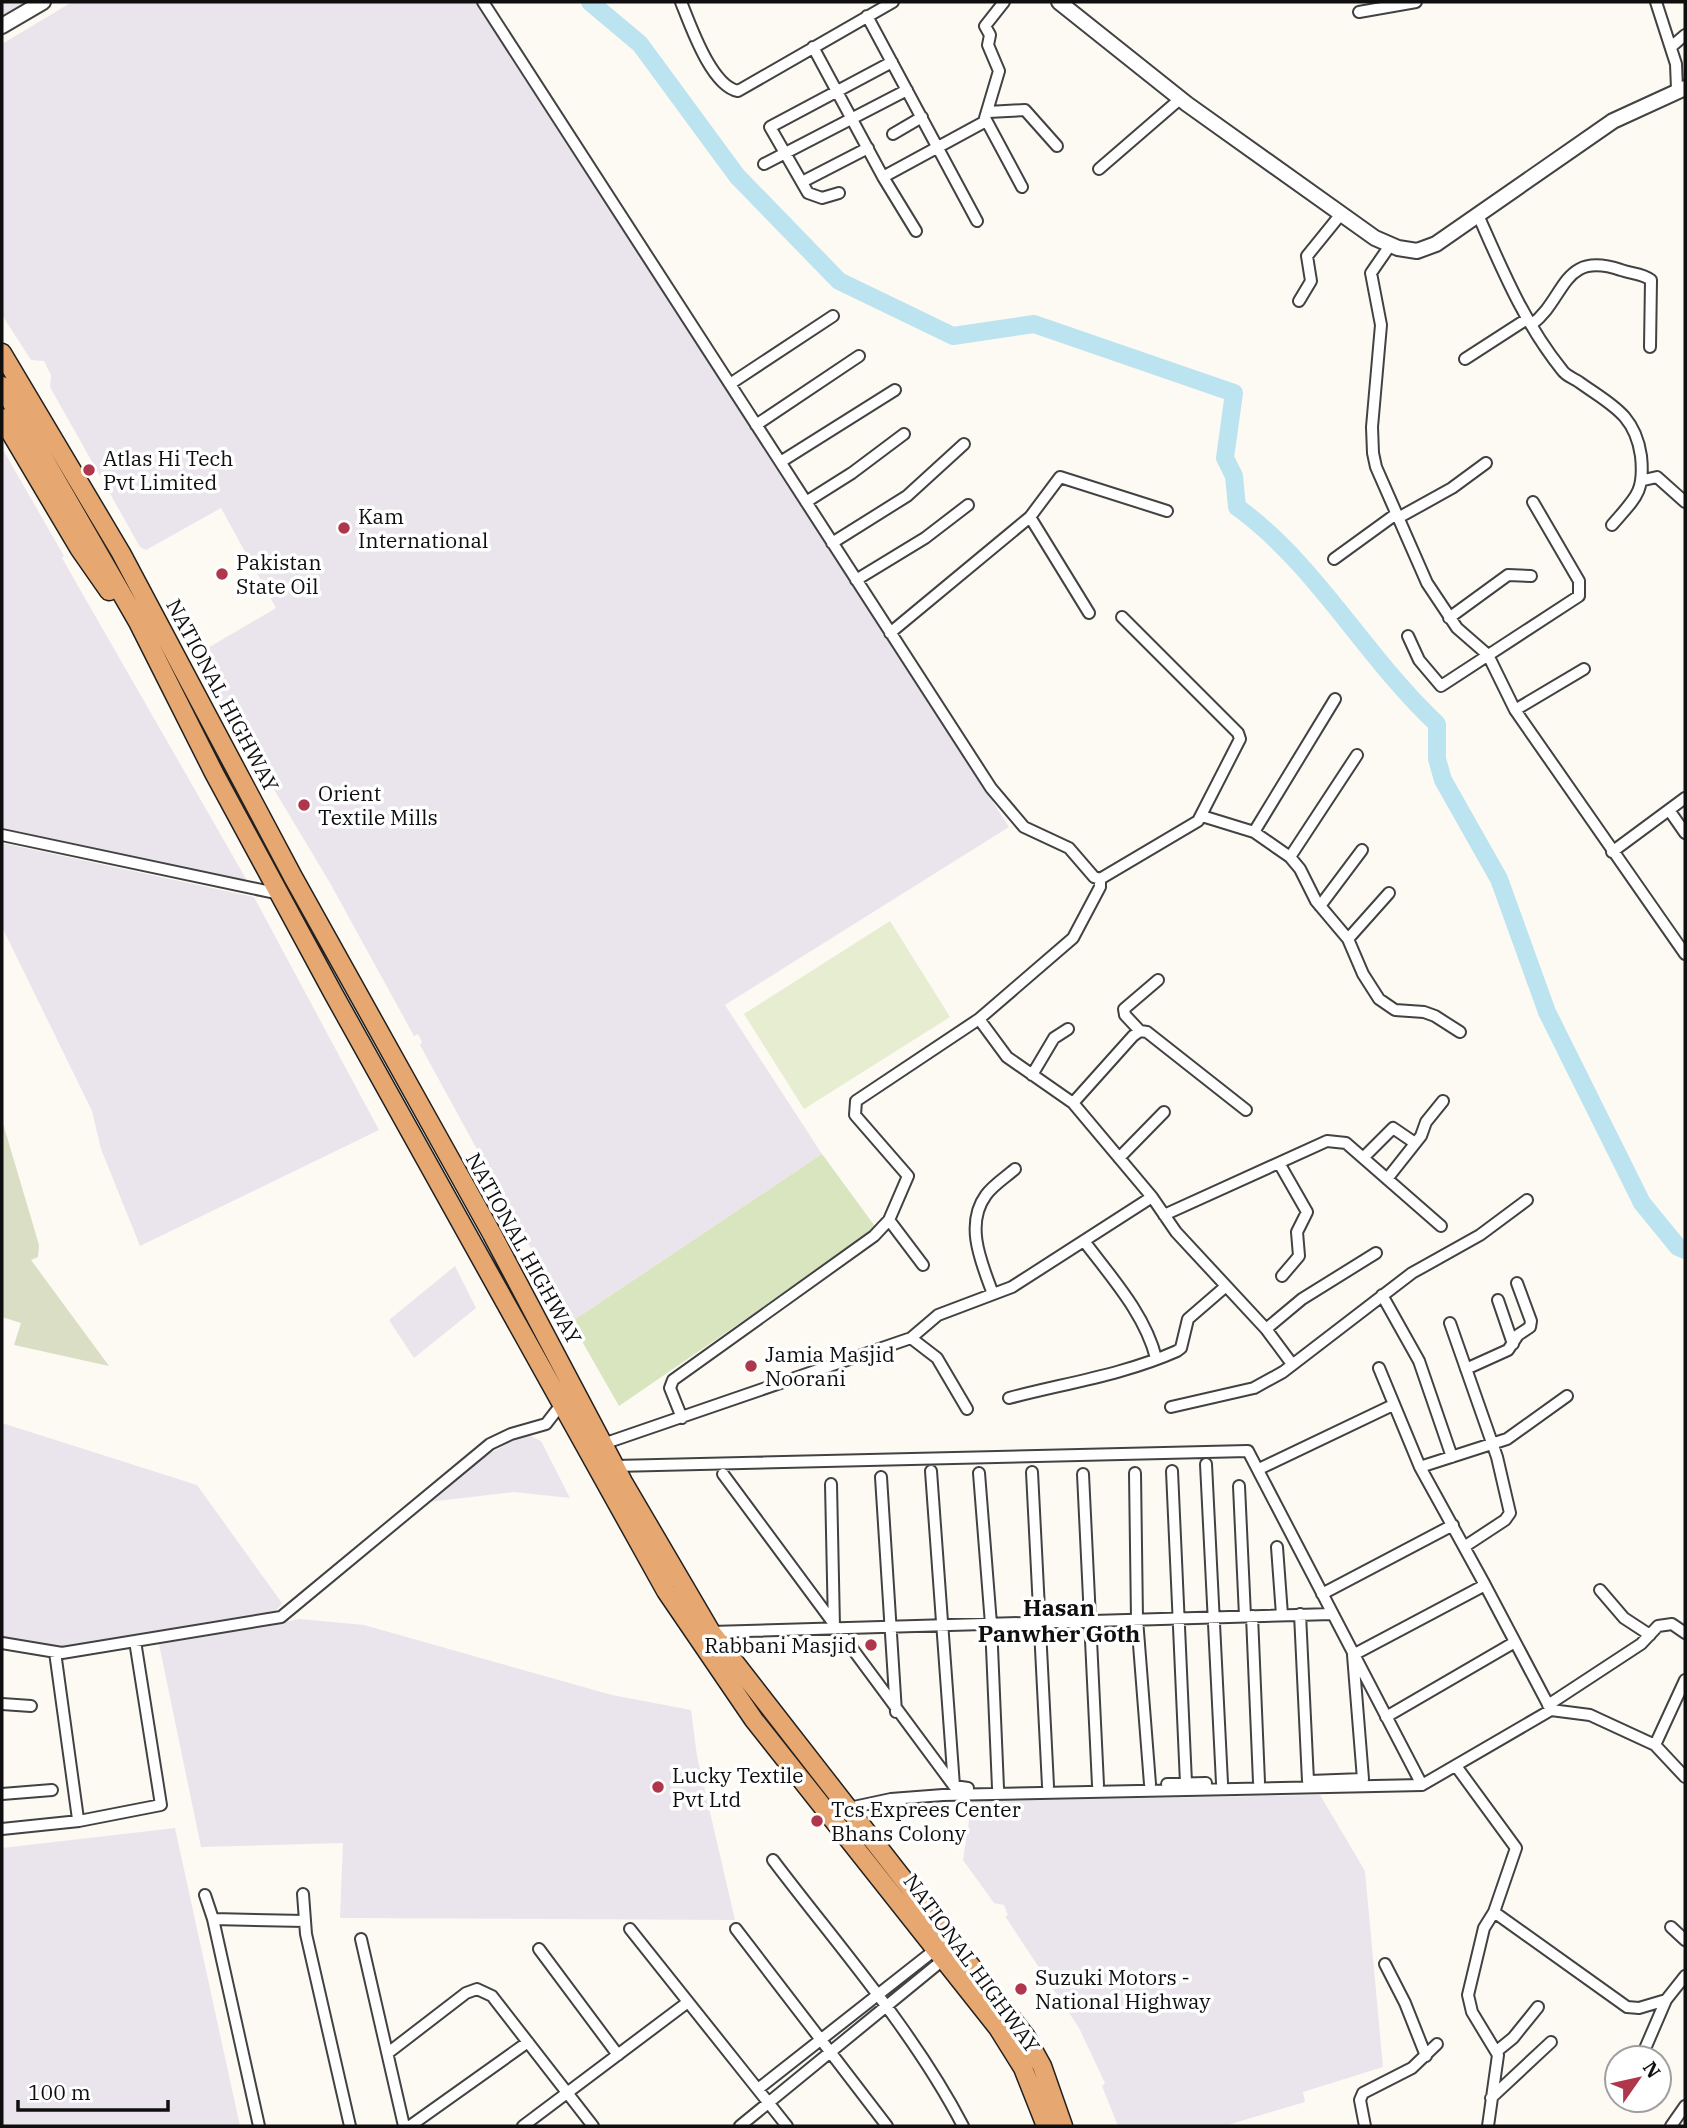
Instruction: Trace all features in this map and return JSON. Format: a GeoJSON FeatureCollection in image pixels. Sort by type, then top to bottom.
{"type":"FeatureCollection","features":[{"type":"Feature","properties":{"kind":"highway","name":"NATIONAL HIGHWAY"},"geometry":{"type":"LineString","coordinates":[[2,353],[121,553],[282,856],[498,1246],[615,1466],[711,1632],[1026,2037],[1042,2066],[1063,2126]]}},
{"type":"Feature","properties":{"kind":"highway","name":"NATIONAL HIGHWAY"},"geometry":{"type":"LineString","coordinates":[[2,386],[138,622],[280,894],[666,1591],[754,1720],[998,2028],[1023,2068],[1045,2126]]}},
{"type":"Feature","properties":{"kind":"highway"},"geometry":{"type":"LineString","coordinates":[[2,418],[79,548],[105,586],[138,622]]}},
{"type":"Feature","properties":{"kind":"street"},"geometry":{"type":"LineString","coordinates":[[2,26],[43,2]]}},
{"type":"Feature","properties":{"kind":"street"},"geometry":{"type":"LineString","coordinates":[[483,2],[756,425],[782,461],[990,788],[1024,827],[1069,848],[1094,877],[1100,879]]}},
{"type":"Feature","properties":{"kind":"street"},"geometry":{"type":"LineString","coordinates":[[681,2],[706,59],[735,91],[893,2]]}},
{"type":"Feature","properties":{"kind":"street"},"geometry":{"type":"LineString","coordinates":[[1004,2],[985,26],[990,35],[988,45],[999,71],[987,116],[1022,187]]}},
{"type":"Feature","properties":{"kind":"street"},"geometry":{"type":"LineString","coordinates":[[1059,2],[1180,99],[1341,214],[1391,244],[1418,251],[1436,244],[1613,121],[1681,88],[1656,2]]}},
{"type":"Feature","properties":{"kind":"street"},"geometry":{"type":"LineString","coordinates":[[1359,12],[1416,2]]}},
{"type":"Feature","properties":{"kind":"street"},"geometry":{"type":"LineString","coordinates":[[867,16],[977,221]]}},
{"type":"Feature","properties":{"kind":"street"},"geometry":{"type":"LineString","coordinates":[[1671,47],[1685,35]]}},
{"type":"Feature","properties":{"kind":"street"},"geometry":{"type":"LineString","coordinates":[[813,47],[883,177],[916,231]]}},
{"type":"Feature","properties":{"kind":"street"},"geometry":{"type":"LineString","coordinates":[[839,193],[814,197],[802,182],[770,127],[892,62]]}},
{"type":"Feature","properties":{"kind":"street"},"geometry":{"type":"LineString","coordinates":[[764,164],[907,90]]}},
{"type":"Feature","properties":{"kind":"street"},"geometry":{"type":"LineString","coordinates":[[1099,169],[1180,99]]}},
{"type":"Feature","properties":{"kind":"street"},"geometry":{"type":"LineString","coordinates":[[883,177],[987,116],[1025,110],[1057,146]]}},
{"type":"Feature","properties":{"kind":"street"},"geometry":{"type":"LineString","coordinates":[[893,134],[922,117]]}},
{"type":"Feature","properties":{"kind":"street"},"geometry":{"type":"LineString","coordinates":[[802,182],[868,148]]}},
{"type":"Feature","properties":{"kind":"street"},"geometry":{"type":"LineString","coordinates":[[1298,301],[1311,281],[1307,256],[1341,214]]}},
{"type":"Feature","properties":{"kind":"street"},"geometry":{"type":"LineString","coordinates":[[1478,215],[1529,322],[1564,373],[1632,423],[1638,437],[1644,480],[1641,491],[1612,526]]}},
{"type":"Feature","properties":{"kind":"street"},"geometry":{"type":"LineString","coordinates":[[1391,244],[1371,273],[1381,325],[1372,427],[1376,467],[1427,583],[1449,618],[1488,655],[1515,710],[1685,954]]}},
{"type":"Feature","properties":{"kind":"street"},"geometry":{"type":"LineString","coordinates":[[1465,359],[1546,313],[1568,276],[1592,263],[1644,275],[1651,280],[1650,347]]}},
{"type":"Feature","properties":{"kind":"street"},"geometry":{"type":"LineString","coordinates":[[730,384],[834,316]]}},
{"type":"Feature","properties":{"kind":"street"},"geometry":{"type":"LineString","coordinates":[[756,425],[859,356]]}},
{"type":"Feature","properties":{"kind":"street"},"geometry":{"type":"LineString","coordinates":[[782,461],[895,390]]}},
{"type":"Feature","properties":{"kind":"street"},"geometry":{"type":"LineString","coordinates":[[806,502],[852,473],[904,434]]}},
{"type":"Feature","properties":{"kind":"street"},"geometry":{"type":"LineString","coordinates":[[832,543],[907,496],[964,444]]}},
{"type":"Feature","properties":{"kind":"street"},"geometry":{"type":"LineString","coordinates":[[1334,559],[1397,516],[1452,488],[1486,463]]}},
{"type":"Feature","properties":{"kind":"street"},"geometry":{"type":"LineString","coordinates":[[890,633],[1030,517],[1060,477],[1167,511]]}},
{"type":"Feature","properties":{"kind":"street"},"geometry":{"type":"LineString","coordinates":[[1644,480],[1657,477],[1685,502]]}},
{"type":"Feature","properties":{"kind":"street"},"geometry":{"type":"LineString","coordinates":[[1408,636],[1419,660],[1441,686],[1575,599],[1580,591],[1579,581],[1532,502]]}},
{"type":"Feature","properties":{"kind":"street"},"geometry":{"type":"LineString","coordinates":[[856,580],[925,538],[968,505]]}},
{"type":"Feature","properties":{"kind":"street"},"geometry":{"type":"LineString","coordinates":[[1030,517],[1088,613]]}},
{"type":"Feature","properties":{"kind":"street"},"geometry":{"type":"LineString","coordinates":[[1449,618],[1508,575],[1531,576]]}},
{"type":"Feature","properties":{"kind":"street"},"geometry":{"type":"LineString","coordinates":[[1100,879],[1202,816],[1240,736],[1122,617]]}},
{"type":"Feature","properties":{"kind":"street"},"geometry":{"type":"LineString","coordinates":[[1515,710],[1584,668]]}},
{"type":"Feature","properties":{"kind":"street"},"geometry":{"type":"LineString","coordinates":[[1254,832],[1335,699]]}},
{"type":"Feature","properties":{"kind":"street"},"geometry":{"type":"LineString","coordinates":[[1290,857],[1357,755]]}},
{"type":"Feature","properties":{"kind":"street"},"geometry":{"type":"LineString","coordinates":[[1612,852],[1685,798]]}},
{"type":"Feature","properties":{"kind":"street"},"geometry":{"type":"LineString","coordinates":[[1669,810],[1685,833]]}},
{"type":"Feature","properties":{"kind":"street"},"geometry":{"type":"LineString","coordinates":[[1202,816],[1254,832],[1290,857],[1320,906],[1348,939],[1363,974],[1379,999],[1395,1010],[1424,1012],[1435,1016],[1460,1032]]}},
{"type":"Feature","properties":{"kind":"street"},"geometry":{"type":"LineString","coordinates":[[2,835],[280,894]]}},
{"type":"Feature","properties":{"kind":"street"},"geometry":{"type":"LineString","coordinates":[[1320,906],[1362,850]]}},
{"type":"Feature","properties":{"kind":"street"},"geometry":{"type":"LineString","coordinates":[[682,1418],[670,1388],[673,1380],[874,1236],[889,1220],[908,1176],[855,1115],[853,1108],[868,1092],[979,1020],[1073,937],[1100,887],[1100,879]]}},
{"type":"Feature","properties":{"kind":"street"},"geometry":{"type":"LineString","coordinates":[[1348,939],[1389,893]]}},
{"type":"Feature","properties":{"kind":"street"},"geometry":{"type":"LineString","coordinates":[[1158,980],[1124,1009],[1125,1015],[1140,1031],[1147,1031],[1246,1110]]}},
{"type":"Feature","properties":{"kind":"street"},"geometry":{"type":"LineString","coordinates":[[979,1020],[1007,1057],[1073,1103],[1152,1197],[1176,1232],[1266,1329],[1292,1364]]}},
{"type":"Feature","properties":{"kind":"street"},"geometry":{"type":"LineString","coordinates":[[1032,1075],[1054,1038],[1068,1030]]}},
{"type":"Feature","properties":{"kind":"street"},"geometry":{"type":"LineString","coordinates":[[1073,1103],[1140,1031]]}},
{"type":"Feature","properties":{"kind":"street"},"geometry":{"type":"LineString","coordinates":[[1387,1179],[1443,1101]]}},
{"type":"Feature","properties":{"kind":"street"},"geometry":{"type":"LineString","coordinates":[[1119,1158],[1164,1112]]}},
{"type":"Feature","properties":{"kind":"street"},"geometry":{"type":"LineString","coordinates":[[1363,1158],[1392,1128],[1415,1143]]}},
{"type":"Feature","properties":{"kind":"street"},"geometry":{"type":"LineString","coordinates":[[1164,1215],[1336,1140],[1346,1143],[1441,1226]]}},
{"type":"Feature","properties":{"kind":"street"},"geometry":{"type":"LineString","coordinates":[[1279,1163],[1307,1212],[1297,1232],[1299,1256],[1282,1276]]}},
{"type":"Feature","properties":{"kind":"street"},"geometry":{"type":"LineString","coordinates":[[993,1294],[979,1257],[975,1229],[986,1195],[1015,1169]]}},
{"type":"Feature","properties":{"kind":"street"},"geometry":{"type":"LineString","coordinates":[[603,1444],[911,1338],[938,1315],[1012,1287],[1152,1197]]}},
{"type":"Feature","properties":{"kind":"street"},"geometry":{"type":"LineString","coordinates":[[1171,1408],[1254,1388],[1292,1364],[1412,1273],[1480,1235],[1527,1200]]}},
{"type":"Feature","properties":{"kind":"street"},"geometry":{"type":"LineString","coordinates":[[889,1220],[923,1265]]}},
{"type":"Feature","properties":{"kind":"street"},"geometry":{"type":"LineString","coordinates":[[1084,1241],[1136,1311],[1152,1341],[1156,1358]]}},
{"type":"Feature","properties":{"kind":"street"},"geometry":{"type":"LineString","coordinates":[[1266,1329],[1302,1299],[1376,1253]]}},
{"type":"Feature","properties":{"kind":"street"},"geometry":{"type":"LineString","coordinates":[[1466,1369],[1508,1350],[1517,1335],[1532,1324],[1517,1283]]}},
{"type":"Feature","properties":{"kind":"street"},"geometry":{"type":"LineString","coordinates":[[1009,1398],[1068,1382],[1085,1382],[1181,1348],[1188,1319],[1225,1287]]}},
{"type":"Feature","properties":{"kind":"street"},"geometry":{"type":"LineString","coordinates":[[1382,1295],[1419,1361],[1452,1457]]}},
{"type":"Feature","properties":{"kind":"street"},"geometry":{"type":"LineString","coordinates":[[1498,1300],[1513,1344]]}},
{"type":"Feature","properties":{"kind":"street"},"geometry":{"type":"LineString","coordinates":[[1450,1323],[1492,1443],[1510,1513],[1505,1520],[1465,1547]]}},
{"type":"Feature","properties":{"kind":"street"},"geometry":{"type":"LineString","coordinates":[[911,1338],[937,1358],[967,1409]]}},
{"type":"Feature","properties":{"kind":"street"},"geometry":{"type":"LineString","coordinates":[[1379,1368],[1420,1467],[1550,1708]]}},
{"type":"Feature","properties":{"kind":"street"},"geometry":{"type":"LineString","coordinates":[[1420,1467],[1516,1434],[1567,1396]]}},
{"type":"Feature","properties":{"kind":"street"},"geometry":{"type":"LineString","coordinates":[[2,1643],[55,1652],[282,1616],[491,1444],[511,1434],[546,1424],[563,1402]]}},
{"type":"Feature","properties":{"kind":"street"},"geometry":{"type":"LineString","coordinates":[[1259,1469],[1393,1405]]}},
{"type":"Feature","properties":{"kind":"street"},"geometry":{"type":"LineString","coordinates":[[615,1466],[1244,1450],[1252,1454],[1422,1785]]}},
{"type":"Feature","properties":{"kind":"street"},"geometry":{"type":"LineString","coordinates":[[1206,1464],[1222,1783]]}},
{"type":"Feature","properties":{"kind":"street"},"geometry":{"type":"LineString","coordinates":[[931,1471],[940,1624],[954,1786]]}},
{"type":"Feature","properties":{"kind":"street"},"geometry":{"type":"LineString","coordinates":[[1172,1471],[1186,1783]]}},
{"type":"Feature","properties":{"kind":"street"},"geometry":{"type":"LineString","coordinates":[[1032,1472],[1048,1786]]}},
{"type":"Feature","properties":{"kind":"street"},"geometry":{"type":"LineString","coordinates":[[979,1473],[991,1624],[998,1788]]}},
{"type":"Feature","properties":{"kind":"street"},"geometry":{"type":"LineString","coordinates":[[1135,1473],[1137,1619],[1150,1784]]}},
{"type":"Feature","properties":{"kind":"street"},"geometry":{"type":"LineString","coordinates":[[723,1474],[896,1712],[954,1786],[998,1788],[1363,1779],[1353,1655]]}},
{"type":"Feature","properties":{"kind":"street"},"geometry":{"type":"LineString","coordinates":[[1083,1474],[1098,1785]]}},
{"type":"Feature","properties":{"kind":"street"},"geometry":{"type":"LineString","coordinates":[[881,1477],[896,1712]]}},
{"type":"Feature","properties":{"kind":"street"},"geometry":{"type":"LineString","coordinates":[[831,1484],[834,1627]]}},
{"type":"Feature","properties":{"kind":"street"},"geometry":{"type":"LineString","coordinates":[[1239,1486],[1259,1782]]}},
{"type":"Feature","properties":{"kind":"street"},"geometry":{"type":"LineString","coordinates":[[1322,1594],[1453,1524]]}},
{"type":"Feature","properties":{"kind":"street"},"geometry":{"type":"LineString","coordinates":[[1277,1547],[1282,1615]]}},
{"type":"Feature","properties":{"kind":"street"},"geometry":{"type":"LineString","coordinates":[[1353,1655],[1485,1584]]}},
{"type":"Feature","properties":{"kind":"street"},"geometry":{"type":"LineString","coordinates":[[1600,1590],[1624,1618],[1650,1635]]}},
{"type":"Feature","properties":{"kind":"street"},"geometry":{"type":"LineString","coordinates":[[711,1632],[1332,1614]]}},
{"type":"Feature","properties":{"kind":"street"},"geometry":{"type":"LineString","coordinates":[[1300,1615],[1308,1781]]}},
{"type":"Feature","properties":{"kind":"street"},"geometry":{"type":"LineString","coordinates":[[849,1808],[891,1799],[943,1795],[1422,1785],[1550,1708],[1642,1644],[1658,1626],[1672,1624],[1685,1633]]}},
{"type":"Feature","properties":{"kind":"street"},"geometry":{"type":"LineString","coordinates":[[2,1829],[79,1821],[161,1805],[163,1801],[135,1641]]}},
{"type":"Feature","properties":{"kind":"street"},"geometry":{"type":"LineString","coordinates":[[1386,1717],[1515,1642]]}},
{"type":"Feature","properties":{"kind":"street"},"geometry":{"type":"LineString","coordinates":[[55,1652],[78,1819]]}},
{"type":"Feature","properties":{"kind":"street"},"geometry":{"type":"LineString","coordinates":[[1655,1745],[1685,1679]]}},
{"type":"Feature","properties":{"kind":"street"},"geometry":{"type":"LineString","coordinates":[[2,1704],[31,1706]]}},
{"type":"Feature","properties":{"kind":"street"},"geometry":{"type":"LineString","coordinates":[[1550,1708],[1590,1714],[1655,1745],[1685,1777]]}},
{"type":"Feature","properties":{"kind":"street"},"geometry":{"type":"LineString","coordinates":[[1456,1766],[1516,1848],[1494,1912],[1484,1928],[1468,1995],[1472,2012],[1497,2051],[1498,2062],[1488,2126]]}},
{"type":"Feature","properties":{"kind":"street"},"geometry":{"type":"LineString","coordinates":[[2,1794],[52,1790]]}},
{"type":"Feature","properties":{"kind":"street"},"geometry":{"type":"LineString","coordinates":[[773,1860],[886,2007],[948,2096],[963,2126]]}},
{"type":"Feature","properties":{"kind":"street"},"geometry":{"type":"LineString","coordinates":[[303,1894],[305,1921],[350,2126]]}},
{"type":"Feature","properties":{"kind":"street"},"geometry":{"type":"LineString","coordinates":[[205,1895],[213,1919],[259,2126]]}},
{"type":"Feature","properties":{"kind":"street"},"geometry":{"type":"LineString","coordinates":[[1494,1912],[1627,2007],[1639,2008],[1666,2000]]}},
{"type":"Feature","properties":{"kind":"street"},"geometry":{"type":"LineString","coordinates":[[213,1919],[305,1921]]}},
{"type":"Feature","properties":{"kind":"street"},"geometry":{"type":"LineString","coordinates":[[1671,1927],[1685,1940]]}},
{"type":"Feature","properties":{"kind":"street"},"geometry":{"type":"LineString","coordinates":[[629,1929],[787,2126]]}},
{"type":"Feature","properties":{"kind":"street"},"geometry":{"type":"LineString","coordinates":[[736,1929],[887,2126]]}},
{"type":"Feature","properties":{"kind":"street"},"geometry":{"type":"LineString","coordinates":[[361,1940],[404,2126]]}},
{"type":"Feature","properties":{"kind":"street"},"geometry":{"type":"LineString","coordinates":[[539,1949],[618,2055]]}},
{"type":"Feature","properties":{"kind":"street"},"geometry":{"type":"LineString","coordinates":[[758,2089],[877,1996],[940,1954]]}},
{"type":"Feature","properties":{"kind":"street"},"geometry":{"type":"LineString","coordinates":[[740,2126],[886,2007],[940,1954]]}},
{"type":"Feature","properties":{"kind":"street"},"geometry":{"type":"LineString","coordinates":[[1385,1964],[1405,2003],[1426,2056]]}},
{"type":"Feature","properties":{"kind":"street"},"geometry":{"type":"LineString","coordinates":[[1648,2044],[1666,2000],[1685,1979]]}},
{"type":"Feature","properties":{"kind":"street"},"geometry":{"type":"LineString","coordinates":[[388,2053],[466,1993],[477,1989],[492,1996],[593,2126]]}},
{"type":"Feature","properties":{"kind":"street"},"geometry":{"type":"LineString","coordinates":[[523,2126],[688,2002]]}},
{"type":"Feature","properties":{"kind":"street"},"geometry":{"type":"LineString","coordinates":[[1497,2051],[1513,2038],[1538,2007]]}},
{"type":"Feature","properties":{"kind":"street"},"geometry":{"type":"LineString","coordinates":[[410,2126],[528,2042]]}},
{"type":"Feature","properties":{"kind":"street"},"geometry":{"type":"LineString","coordinates":[[1491,2098],[1551,2042]]}},
{"type":"Feature","properties":{"kind":"street"},"geometry":{"type":"LineString","coordinates":[[1365,2126],[1360,2099],[1363,2093],[1412,2068],[1437,2044]]}},
{"type":"Feature","properties":{"kind":"street"},"geometry":{"type":"LineString","coordinates":[[1671,2126],[1685,2106]]}},
{"type":"Feature","properties":{"kind":"shaded area"},"geometry":{"type":"Polygon","coordinates":[[[2,2],[30,2],[2,19],[2,2]]]}},
{"type":"Feature","properties":{"kind":"shaded area"},"geometry":{"type":"Polygon","coordinates":[[[72,2],[477,2],[1009,827],[725,1005],[822,1154],[571,1322],[420,1045],[422,1042],[418,1034],[414,1036],[330,883],[194,656],[276,608],[221,508],[146,550],[140,547],[50,387],[51,375],[44,361],[31,360],[2,315],[2,44],[72,2]]]}},
{"type":"Feature","properties":{"kind":"shaded area"},"geometry":{"type":"Polygon","coordinates":[[[2,448],[64,556],[62,558],[249,884],[2,828],[2,448]]]}},
{"type":"Feature","properties":{"kind":"shaded area"},"geometry":{"type":"Polygon","coordinates":[[[2,843],[254,897],[379,1130],[140,1246],[101,1149],[92,1111],[2,927],[2,843]]]}},
{"type":"Feature","properties":{"kind":"shaded area"},"geometry":{"type":"Polygon","coordinates":[[[455,1266],[476,1308],[414,1358],[389,1320],[455,1266]]]}},
{"type":"Feature","properties":{"kind":"shaded area"},"geometry":{"type":"Polygon","coordinates":[[[2,1423],[197,1485],[282,1603],[275,1612],[61,1650],[37,1642],[2,1638],[2,1423]]]}},
{"type":"Feature","properties":{"kind":"shaded area"},"geometry":{"type":"Polygon","coordinates":[[[522,1436],[531,1436],[541,1441],[570,1498],[514,1492],[428,1502],[489,1454],[522,1436]]]}},
{"type":"Feature","properties":{"kind":"shaded area"},"geometry":{"type":"Polygon","coordinates":[[[300,1619],[364,1625],[612,1695],[691,1710],[697,1756],[735,1920],[340,1918],[343,1843],[201,1847],[159,1644],[300,1619]]]}},
{"type":"Feature","properties":{"kind":"shaded area"},"geometry":{"type":"Polygon","coordinates":[[[1320,1795],[1365,1871],[1383,2067],[1303,2092],[1305,2102],[1224,2126],[1118,2126],[1102,2086],[1105,2083],[1079,2028],[1005,1916],[1008,1915],[1004,1905],[994,1903],[963,1860],[972,1801],[1320,1795]]]}},
{"type":"Feature","properties":{"kind":"shaded area"},"geometry":{"type":"Polygon","coordinates":[[[175,1828],[240,2126],[2,2126],[2,1848],[175,1828]]]}},
{"type":"Feature","properties":{"kind":"green space"},"geometry":{"type":"Polygon","coordinates":[[[890,921],[950,1017],[804,1109],[744,1014],[890,921]]]}},
{"type":"Feature","properties":{"kind":"green space"},"geometry":{"type":"Polygon","coordinates":[[[2,1120],[39,1245],[38,1257],[31,1260],[109,1366],[14,1345],[21,1323],[2,1317],[2,1120]]]}},
{"type":"Feature","properties":{"kind":"green space"},"geometry":{"type":"Polygon","coordinates":[[[822,1154],[877,1229],[619,1406],[571,1322],[822,1154]]]}},
{"type":"Feature","properties":{"kind":"waterway"},"geometry":{"type":"LineString","coordinates":[[590,2],[640,44],[737,176],[839,281],[953,336],[1034,324],[1234,393],[1225,458],[1234,476],[1237,507],[1292,556],[1411,698],[1437,724],[1437,759],[1443,780],[1499,879],[1547,1012],[1642,1203],[1678,1247],[1685,1250]]}},
{"type":"Feature","properties":{"kind":"place","name":"Atlas Hi Tech Pvt Limited"},"geometry":{"type":"Point","coordinates":[89,470]}},
{"type":"Feature","properties":{"kind":"place","name":"Kam International"},"geometry":{"type":"Point","coordinates":[344,528]}},
{"type":"Feature","properties":{"kind":"place","name":"Pakistan State Oil"},"geometry":{"type":"Point","coordinates":[222,574]}},
{"type":"Feature","properties":{"kind":"place","name":"Orient Textile Mills"},"geometry":{"type":"Point","coordinates":[304,805]}},
{"type":"Feature","properties":{"kind":"place","name":"Jamia Masjid Noorani"},"geometry":{"type":"Point","coordinates":[751,1366]}},
{"type":"Feature","properties":{"kind":"place","name":"Rabbani Masjid"},"geometry":{"type":"Point","coordinates":[871,1645]}},
{"type":"Feature","properties":{"kind":"place","name":"Lucky Textile Pvt Ltd"},"geometry":{"type":"Point","coordinates":[658,1787]}},
{"type":"Feature","properties":{"kind":"place","name":"Tcs Exprees Center Bhans Colony"},"geometry":{"type":"Point","coordinates":[817,1821]}},
{"type":"Feature","properties":{"kind":"place","name":"Suzuki Motors - National Highway"},"geometry":{"type":"Point","coordinates":[1021,1989]}},
{"type":"Feature","properties":{"kind":"district","name":"Hasan Panwher Goth"},"geometry":{"type":"Point","coordinates":[1059,1620]}}]}
